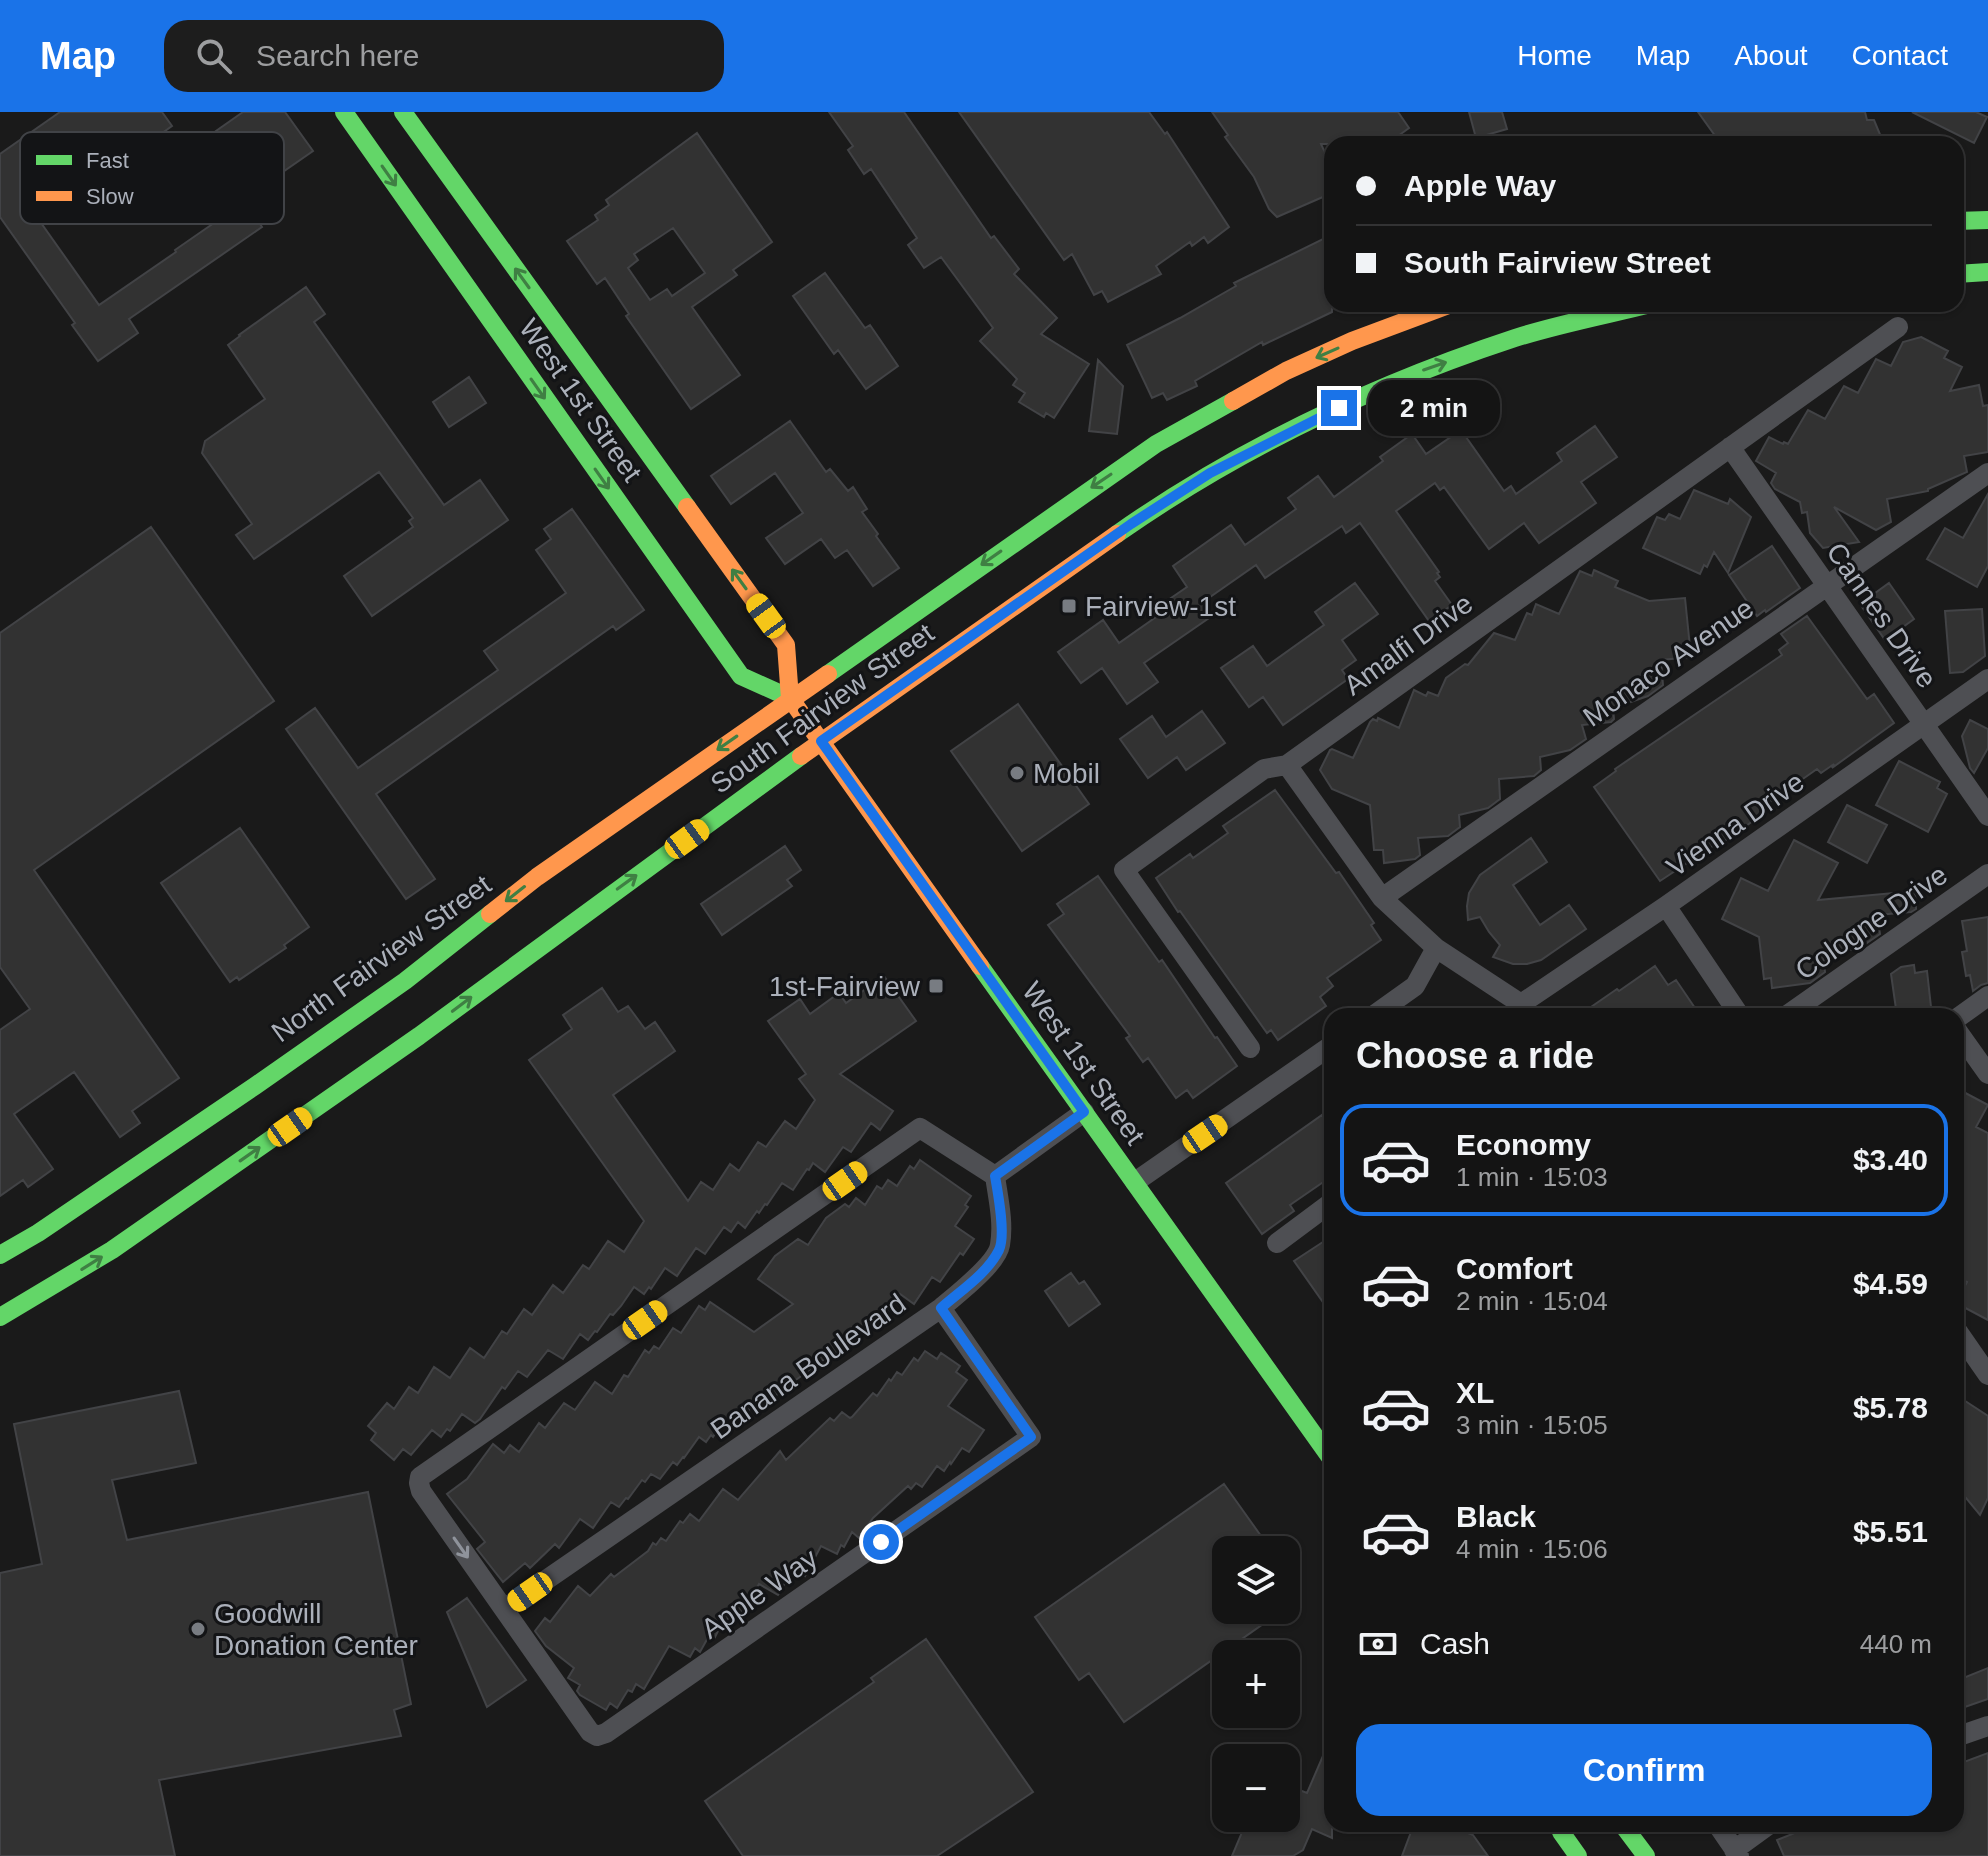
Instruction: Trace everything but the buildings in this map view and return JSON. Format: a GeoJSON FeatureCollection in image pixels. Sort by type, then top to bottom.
{"type":"FeatureCollection","features":[{"type":"Feature","properties":{"kind":"main road","name":"West 1st Street"},"geometry":{"type":"LineString","coordinates":[[344,112],[741,676],[790,698],[1324,1449]]}},
{"type":"Feature","properties":{"kind":"main road","name":"West 1st Street"},"geometry":{"type":"LineString","coordinates":[[403,112],[786,645],[790,698]]}},
{"type":"Feature","properties":{"kind":"main road"},"geometry":{"type":"LineString","coordinates":[[1964,221],[1988,220]]}},
{"type":"Feature","properties":{"kind":"main road"},"geometry":{"type":"LineString","coordinates":[[1964,274],[1988,272]]}},
{"type":"Feature","properties":{"kind":"main road","name":"South Fairview Street"},"geometry":{"type":"LineString","coordinates":[[790,698],[1156,444],[1286,371],[1352,341],[1430,312]]}},
{"type":"Feature","properties":{"kind":"main road","name":"South Fairview Street"},"geometry":{"type":"LineString","coordinates":[[0,1317],[112,1250],[394,1055],[821,741],[1131,524],[1210,473],[1313,420],[1416,373],[1518,337],[1619,312]]}},
{"type":"Feature","properties":{"kind":"main road","name":"North Fairview Street"},"geometry":{"type":"LineString","coordinates":[[0,1255],[156,1154],[405,981],[537,877],[790,698]]}},
{"type":"Feature","properties":{"kind":"main road"},"geometry":{"type":"LineString","coordinates":[[1561,1832],[1578,1856]]}},
{"type":"Feature","properties":{"kind":"main road"},"geometry":{"type":"LineString","coordinates":[[1628,1832],[1646,1856]]}},
{"type":"Feature","properties":{"kind":"street","name":"Amalfi Drive"},"geometry":{"type":"LineString","coordinates":[[1250,1048],[1124,870],[1264,769],[1287,765],[1898,327]]}},
{"type":"Feature","properties":{"kind":"street","name":"Cannes Drive"},"geometry":{"type":"LineString","coordinates":[[1730,447],[1988,816]]}},
{"type":"Feature","properties":{"kind":"street","name":"Monaco Avenue"},"geometry":{"type":"LineString","coordinates":[[1382,898],[1988,473]]}},
{"type":"Feature","properties":{"kind":"street","name":"Vienna Drive"},"geometry":{"type":"LineString","coordinates":[[1522,1008],[1988,679]]}},
{"type":"Feature","properties":{"kind":"street"},"geometry":{"type":"LineString","coordinates":[[1287,765],[1382,898],[1436,948],[1516,1008]]}},
{"type":"Feature","properties":{"kind":"street","name":"Cologne Drive"},"geometry":{"type":"LineString","coordinates":[[1797,1008],[1988,874]]}},
{"type":"Feature","properties":{"kind":"street"},"geometry":{"type":"LineString","coordinates":[[1666,906],[1735,1008]]}},
{"type":"Feature","properties":{"kind":"street"},"geometry":{"type":"LineString","coordinates":[[1384,1008],[1415,986],[1436,948]]}},
{"type":"Feature","properties":{"kind":"street"},"geometry":{"type":"LineString","coordinates":[[1964,1013],[1988,996]]}},
{"type":"Feature","properties":{"kind":"street"},"geometry":{"type":"LineString","coordinates":[[1964,1040],[1988,1074]]}},
{"type":"Feature","properties":{"kind":"street"},"geometry":{"type":"LineString","coordinates":[[1135,1182],[1324,1051]]}},
{"type":"Feature","properties":{"kind":"street"},"geometry":{"type":"LineString","coordinates":[[504,1609],[421,1491],[420,1477],[920,1128],[995,1176],[1084,1112]]}},
{"type":"Feature","properties":{"kind":"street","name":"Banana Boulevard"},"geometry":{"type":"LineString","coordinates":[[504,1609],[941,1308],[986,1268],[1000,1248],[1001,1213],[995,1176]]}},
{"type":"Feature","properties":{"kind":"street"},"geometry":{"type":"LineString","coordinates":[[1277,1243],[1324,1208]]}},
{"type":"Feature","properties":{"kind":"street","name":"Apple Way"},"geometry":{"type":"LineString","coordinates":[[504,1609],[590,1732],[597,1736],[606,1733],[1031,1437],[941,1308]]}},
{"type":"Feature","properties":{"kind":"street"},"geometry":{"type":"LineString","coordinates":[[1964,1340],[1988,1375]]}},
{"type":"Feature","properties":{"kind":"street"},"geometry":{"type":"LineString","coordinates":[[1964,1734],[1988,1726]]}},
{"type":"Feature","properties":{"kind":"street"},"geometry":{"type":"LineString","coordinates":[[1722,1832],[1736,1853],[1761,1832]]}},
{"type":"Feature","properties":{"kind":"traffic: fast"},"geometry":{"type":"LineString","coordinates":[[344,112],[741,676],[790,698]]}},
{"type":"Feature","properties":{"kind":"traffic: fast"},"geometry":{"type":"LineString","coordinates":[[403,112],[687,507]]}},
{"type":"Feature","properties":{"kind":"traffic: fast"},"geometry":{"type":"LineString","coordinates":[[1964,221],[1988,220]]}},
{"type":"Feature","properties":{"kind":"traffic: fast"},"geometry":{"type":"LineString","coordinates":[[1964,274],[1988,272]]}},
{"type":"Feature","properties":{"kind":"traffic: fast"},"geometry":{"type":"LineString","coordinates":[[1117,534],[1163,503],[1259,447],[1359,398],[1515,338],[1617,312]]}},
{"type":"Feature","properties":{"kind":"traffic: fast"},"geometry":{"type":"LineString","coordinates":[[828,674],[1156,444],[1233,401]]}},
{"type":"Feature","properties":{"kind":"traffic: fast"},"geometry":{"type":"LineString","coordinates":[[0,1317],[112,1250],[419,1036],[801,756]]}},
{"type":"Feature","properties":{"kind":"traffic: fast"},"geometry":{"type":"LineString","coordinates":[[0,1255],[38,1233],[255,1086],[405,981],[490,914]]}},
{"type":"Feature","properties":{"kind":"traffic: fast"},"geometry":{"type":"LineString","coordinates":[[980,966],[1324,1449]]}},
{"type":"Feature","properties":{"kind":"traffic: fast"},"geometry":{"type":"LineString","coordinates":[[1561,1832],[1578,1856]]}},
{"type":"Feature","properties":{"kind":"traffic: fast"},"geometry":{"type":"LineString","coordinates":[[1628,1832],[1646,1856]]}},
{"type":"Feature","properties":{"kind":"traffic: slow"},"geometry":{"type":"LineString","coordinates":[[1233,401],[1286,371],[1352,341],[1430,312]]}},
{"type":"Feature","properties":{"kind":"traffic: slow"},"geometry":{"type":"LineString","coordinates":[[687,507],[786,645],[790,698],[980,966]]}},
{"type":"Feature","properties":{"kind":"traffic: slow"},"geometry":{"type":"LineString","coordinates":[[801,756],[1117,534]]}},
{"type":"Feature","properties":{"kind":"traffic: slow"},"geometry":{"type":"LineString","coordinates":[[490,914],[537,877],[828,674]]}},
{"type":"Feature","properties":{"kind":"place","name":"Fairview-1st"},"geometry":{"type":"Point","coordinates":[1069,606]}},
{"type":"Feature","properties":{"kind":"place","name":"Mobil"},"geometry":{"type":"Point","coordinates":[1017,773]}},
{"type":"Feature","properties":{"kind":"place","name":"1st-Fairview"},"geometry":{"type":"Point","coordinates":[936,986]}},
{"type":"Feature","properties":{"kind":"place","name":"Goodwill Donation Center"},"geometry":{"type":"Point","coordinates":[198,1629]}},
{"type":"Feature","properties":{"kind":"route"},"geometry":{"type":"LineString","coordinates":[[881,1542],[1031,1437],[941,1308],[986,1268],[1000,1248],[1001,1213],[995,1176],[1084,1112],[821,741],[1131,524],[1210,473],[1339,408]]}}]}
